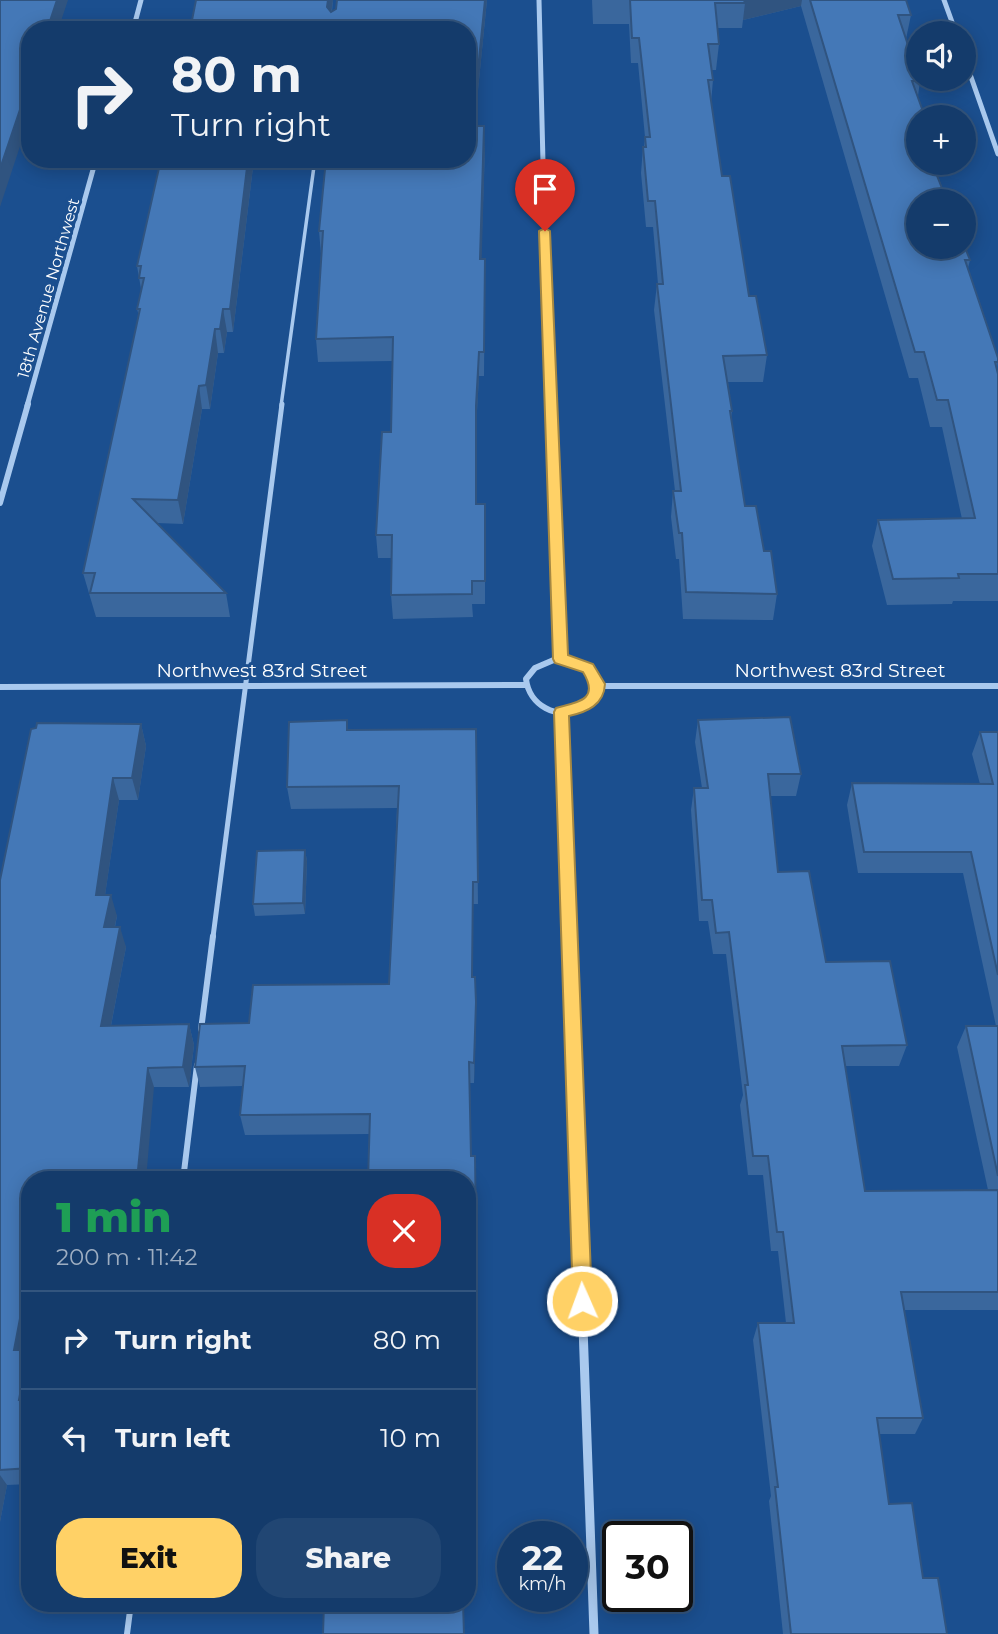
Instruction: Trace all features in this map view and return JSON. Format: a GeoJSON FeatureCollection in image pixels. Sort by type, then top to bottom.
{"type":"FeatureCollection","features":[{"type":"Feature","properties":{"kind":"street"},"geometry":{"type":"LineString","coordinates":[[135,21],[141,0]]}},
{"type":"Feature","properties":{"kind":"street"},"geometry":{"type":"LineString","coordinates":[[539,0],[550,426],[561,659]]}},
{"type":"Feature","properties":{"kind":"street"},"geometry":{"type":"LineString","coordinates":[[944,0],[952,21]]}},
{"type":"Feature","properties":{"kind":"street"},"geometry":{"type":"LineString","coordinates":[[976,91],[998,154]]}},
{"type":"Feature","properties":{"kind":"street","name":"18th Avenue Northwest"},"geometry":{"type":"LineString","coordinates":[[0,503],[93,168]]}},
{"type":"Feature","properties":{"kind":"street"},"geometry":{"type":"LineString","coordinates":[[561,659],[588,668],[594,675],[597,692],[584,707],[561,712],[538,707],[530,700],[525,685],[528,674],[544,662],[561,659]]}},
{"type":"Feature","properties":{"kind":"street","name":"Northwest 83rd Street"},"geometry":{"type":"LineString","coordinates":[[0,687],[525,685]]}},
{"type":"Feature","properties":{"kind":"street","name":"Northwest 83rd Street"},"geometry":{"type":"LineString","coordinates":[[597,686],[998,686]]}},
{"type":"Feature","properties":{"kind":"street"},"geometry":{"type":"LineString","coordinates":[[561,712],[594,1634]]}},
{"type":"Feature","properties":{"kind":"lane"},"geometry":{"type":"LineString","coordinates":[[199,1042],[243,686],[314,168]]}},
{"type":"Feature","properties":{"kind":"lane"},"geometry":{"type":"LineString","coordinates":[[184,1171],[198,1056]]}},
{"type":"Feature","properties":{"kind":"lane"},"geometry":{"type":"LineString","coordinates":[[127,1634],[130,1612]]}},
{"type":"Feature","properties":{"kind":"building"},"geometry":{"type":"Polygon","coordinates":[[[0,0],[57,0],[50,21],[21,21],[21,107],[0,169],[0,0]]]}},
{"type":"Feature","properties":{"kind":"building"},"geometry":{"type":"Polygon","coordinates":[[[196,0],[328,0],[327,7],[331,12],[336,9],[337,0],[485,0],[476,89],[476,21],[192,21],[196,0]]]}},
{"type":"Feature","properties":{"kind":"building"},"geometry":{"type":"Polygon","coordinates":[[[630,0],[744,0],[745,3],[715,3],[719,44],[708,44],[713,80],[708,80],[722,176],[730,176],[749,296],[756,296],[767,355],[723,356],[730,411],[745,506],[756,506],[764,551],[771,551],[777,594],[686,592],[682,533],[679,533],[673,491],[681,491],[657,284],[663,284],[655,201],[648,201],[643,147],[646,147],[645,137],[650,137],[639,38],[632,38],[630,0]]]}},
{"type":"Feature","properties":{"kind":"building"},"geometry":{"type":"Polygon","coordinates":[[[810,0],[906,0],[911,15],[898,15],[906,39],[906,91],[916,91],[921,105],[906,105],[906,175],[937,175],[942,189],[906,189],[906,259],[970,260],[965,260],[998,358],[998,362],[995,362],[998,374],[998,574],[958,574],[959,578],[893,579],[878,520],[975,518],[948,400],[937,400],[924,352],[915,352],[810,0]]]}},
{"type":"Feature","properties":{"kind":"building"},"geometry":{"type":"Polygon","coordinates":[[[476,119],[477,126],[484,126],[480,259],[485,259],[484,352],[479,352],[476,406],[476,504],[485,504],[485,581],[472,581],[472,594],[391,595],[392,535],[376,535],[382,432],[391,432],[393,337],[316,339],[323,231],[319,231],[325,168],[476,168],[476,119]]]}},
{"type":"Feature","properties":{"kind":"building"},"geometry":{"type":"Polygon","coordinates":[[[159,168],[247,168],[230,309],[223,309],[220,329],[215,329],[206,385],[199,386],[178,500],[133,499],[226,593],[90,593],[95,573],[83,573],[140,309],[137,309],[144,278],[139,278],[141,266],[137,266],[159,168]]]}},
{"type":"Feature","properties":{"kind":"building"},"geometry":{"type":"Polygon","coordinates":[[[790,717],[801,774],[768,774],[778,872],[809,871],[826,962],[890,961],[907,1045],[842,1046],[865,1191],[998,1190],[998,1292],[901,1292],[923,1418],[877,1418],[889,1504],[912,1503],[923,1578],[938,1578],[947,1634],[791,1634],[775,1487],[778,1487],[758,1323],[794,1323],[783,1232],[777,1232],[768,1156],[753,1156],[745,1085],[748,1085],[729,932],[716,933],[712,900],[702,900],[694,788],[708,788],[698,720],[790,717]]]}},
{"type":"Feature","properties":{"kind":"building"},"geometry":{"type":"Polygon","coordinates":[[[347,720],[347,730],[476,729],[478,882],[473,882],[472,977],[475,977],[476,1002],[474,1063],[469,1062],[471,1156],[475,1156],[475,1171],[368,1171],[370,1114],[240,1115],[245,1066],[195,1067],[200,1024],[249,1023],[253,985],[389,984],[399,786],[287,787],[289,722],[347,720]]]}},
{"type":"Feature","properties":{"kind":"building"},"geometry":{"type":"Polygon","coordinates":[[[37,723],[141,724],[132,778],[113,778],[96,895],[111,895],[104,927],[120,927],[101,1026],[189,1024],[183,1067],[148,1068],[138,1171],[21,1171],[21,1313],[14,1350],[21,1350],[21,1469],[0,1470],[0,880],[31,729],[36,728],[37,723]]]}},
{"type":"Feature","properties":{"kind":"building"},"geometry":{"type":"Polygon","coordinates":[[[980,732],[998,732],[998,975],[971,852],[864,852],[852,783],[993,784],[980,732]]]}},
{"type":"Feature","properties":{"kind":"building"},"geometry":{"type":"Polygon","coordinates":[[[305,850],[303,903],[253,904],[257,851],[305,850]]]}},
{"type":"Feature","properties":{"kind":"building"},"geometry":{"type":"Polygon","coordinates":[[[966,1026],[998,1026],[998,1176],[966,1026]]]}},
{"type":"Feature","properties":{"kind":"building"},"geometry":{"type":"Polygon","coordinates":[[[324,1612],[463,1612],[464,1634],[323,1634],[324,1612]]]}},
{"type":"Feature","properties":{"kind":"route"},"geometry":{"type":"LineString","coordinates":[[545,231],[550,426],[561,659],[568,659],[588,668],[598,684],[597,692],[584,707],[561,712],[582,1301]]}}]}
